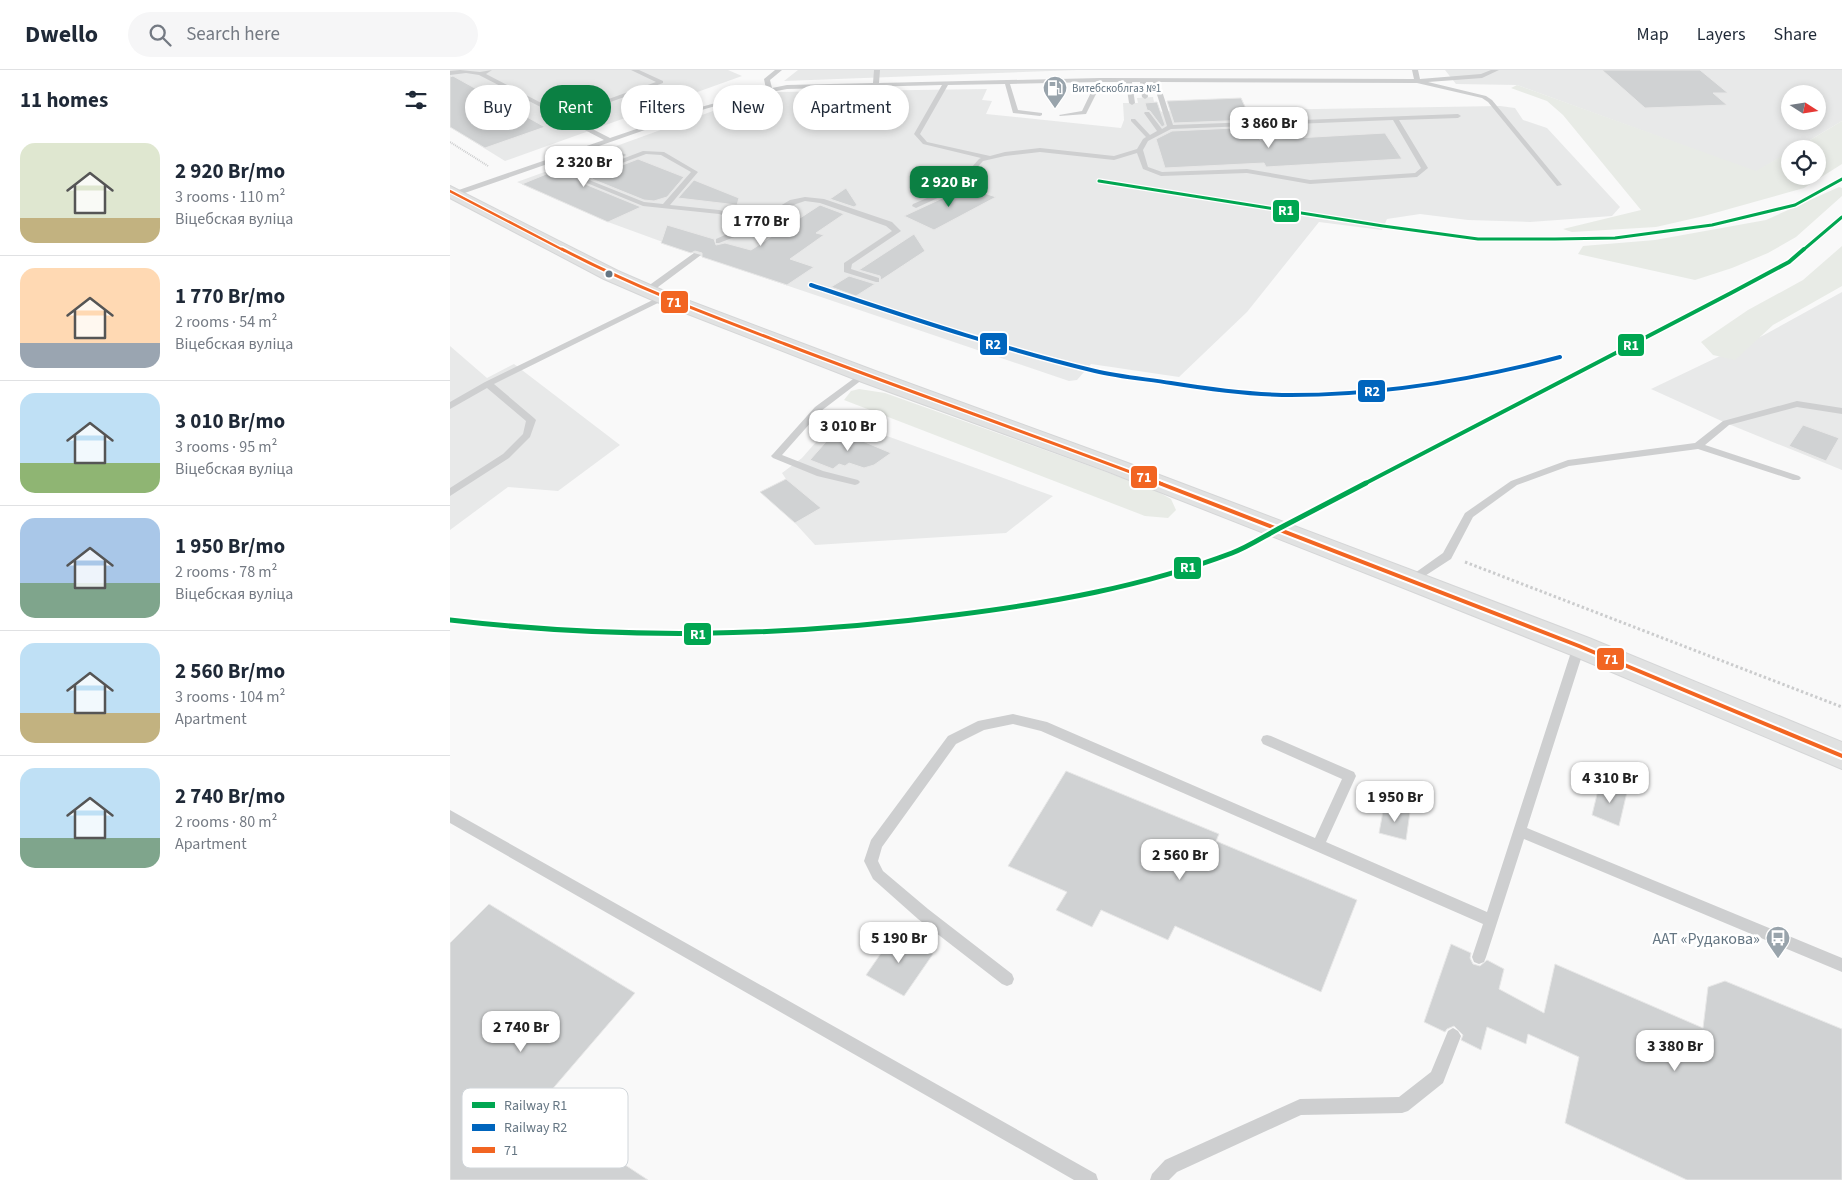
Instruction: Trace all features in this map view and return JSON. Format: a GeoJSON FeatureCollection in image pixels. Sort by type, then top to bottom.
{"type":"FeatureCollection","features":[{"type":"Feature","properties":{"kind":"main road"},"geometry":{"type":"LineString","coordinates":[[453,192],[602,271],[655,294],[864,374],[1117,467],[1410,580],[1579,646],[1842,756]]}},
{"type":"Feature","properties":{"kind":"lane"},"geometry":{"type":"LineString","coordinates":[[481,74],[490,70]]}},
{"type":"Feature","properties":{"kind":"lane"},"geometry":{"type":"LineString","coordinates":[[611,100],[661,82],[634,70]]}},
{"type":"Feature","properties":{"kind":"lane"},"geometry":{"type":"LineString","coordinates":[[768,85],[767,79],[779,70]]}},
{"type":"Feature","properties":{"kind":"lane"},"geometry":{"type":"LineString","coordinates":[[876,84],[877,70]]}},
{"type":"Feature","properties":{"kind":"lane"},"geometry":{"type":"LineString","coordinates":[[1415,70],[1417,81]]}},
{"type":"Feature","properties":{"kind":"lane"},"geometry":{"type":"LineString","coordinates":[[783,88],[876,84],[1267,78],[1417,81],[1482,76],[1496,70]]}},
{"type":"Feature","properties":{"kind":"lane"},"geometry":{"type":"LineString","coordinates":[[450,73],[466,71],[481,74],[540,105]]}},
{"type":"Feature","properties":{"kind":"lane"},"geometry":{"type":"LineString","coordinates":[[1062,81],[1065,71]]}},
{"type":"Feature","properties":{"kind":"lane"},"geometry":{"type":"LineString","coordinates":[[1062,115],[1084,113],[1100,80]]}},
{"type":"Feature","properties":{"kind":"lane"},"geometry":{"type":"LineString","coordinates":[[1129,80],[1132,103]]}},
{"type":"Feature","properties":{"kind":"lane"},"geometry":{"type":"LineString","coordinates":[[1143,80],[1145,97]]}},
{"type":"Feature","properties":{"kind":"lane"},"geometry":{"type":"LineString","coordinates":[[1155,80],[1170,127]]}},
{"type":"Feature","properties":{"kind":"lane"},"geometry":{"type":"LineString","coordinates":[[1417,81],[1484,97],[1490,101],[1559,185]]}},
{"type":"Feature","properties":{"kind":"lane"},"geometry":{"type":"LineString","coordinates":[[1007,82],[1015,112],[1040,114]]}},
{"type":"Feature","properties":{"kind":"lane"},"geometry":{"type":"LineString","coordinates":[[946,83],[917,134],[925,143],[990,158]]}},
{"type":"Feature","properties":{"kind":"lane"},"geometry":{"type":"LineString","coordinates":[[453,192],[713,105]]}},
{"type":"Feature","properties":{"kind":"lane"},"geometry":{"type":"LineString","coordinates":[[1147,112],[1161,132]]}},
{"type":"Feature","properties":{"kind":"lane"},"geometry":{"type":"LineString","coordinates":[[1396,119],[1425,168],[1417,175],[1310,182],[1247,171],[1161,174],[1145,168],[1140,150],[1145,140],[1170,127],[1458,116]]}},
{"type":"Feature","properties":{"kind":"lane"},"geometry":{"type":"LineString","coordinates":[[1133,120],[1150,138]]}},
{"type":"Feature","properties":{"kind":"lane"},"geometry":{"type":"LineString","coordinates":[[588,130],[608,140]]}},
{"type":"Feature","properties":{"kind":"lane"},"geometry":{"type":"LineString","coordinates":[[916,206],[956,187],[981,160],[1005,154],[1040,150],[1114,158],[1140,150]]}},
{"type":"Feature","properties":{"kind":"lane"},"geometry":{"type":"LineString","coordinates":[[665,206],[695,172],[662,153],[645,152],[590,173],[585,181],[643,204],[719,212],[758,222]]}},
{"type":"Feature","properties":{"kind":"lane"},"geometry":{"type":"LineString","coordinates":[[719,241],[744,230],[793,202],[805,199],[821,201],[889,224],[897,231],[848,264],[847,270],[876,280]]}},
{"type":"Feature","properties":{"kind":"lane"},"geometry":{"type":"LineString","coordinates":[[727,243],[744,230]]}},
{"type":"Feature","properties":{"kind":"lane"},"geometry":{"type":"LineString","coordinates":[[450,406],[655,294],[681,268],[701,256]]}},
{"type":"Feature","properties":{"kind":"lane"},"geometry":{"type":"LineString","coordinates":[[855,482],[820,474],[776,456],[818,409],[864,374]]}},
{"type":"Feature","properties":{"kind":"lane"},"geometry":{"type":"LineString","coordinates":[[450,493],[506,456],[527,436],[531,420],[488,384]]}},
{"type":"Feature","properties":{"kind":"lane"},"geometry":{"type":"LineString","coordinates":[[1698,446],[1726,423],[1797,404],[1842,411]]}},
{"type":"Feature","properties":{"kind":"lane"},"geometry":{"type":"LineString","coordinates":[[1410,580],[1447,556],[1469,515],[1514,483],[1568,462],[1698,446],[1796,478]]}},
{"type":"Feature","properties":{"kind":"lane"},"geometry":{"type":"LineString","coordinates":[[1479,957],[1579,646]]}},
{"type":"Feature","properties":{"kind":"lane"},"geometry":{"type":"LineString","coordinates":[[1007,979],[878,875],[871,861],[876,844],[952,740],[982,724],[1013,719],[1043,726],[1490,920]]}},
{"type":"Feature","properties":{"kind":"lane"},"geometry":{"type":"LineString","coordinates":[[1267,740],[1350,776],[1318,845]]}},
{"type":"Feature","properties":{"kind":"lane"},"geometry":{"type":"LineString","coordinates":[[450,816],[1090,1180]]}},
{"type":"Feature","properties":{"kind":"lane"},"geometry":{"type":"LineString","coordinates":[[1519,830],[1842,965]]}},
{"type":"Feature","properties":{"kind":"lane"},"geometry":{"type":"LineString","coordinates":[[1158,1180],[1171,1166],[1300,1107],[1402,1105],[1436,1077],[1453,1036]]}},
{"type":"Feature","properties":{"kind":"path"},"geometry":{"type":"LineString","coordinates":[[450,142],[505,176]]}},
{"type":"Feature","properties":{"kind":"path"},"geometry":{"type":"LineString","coordinates":[[1447,556],[1842,708]]}},
{"type":"Feature","properties":{"kind":"shaded area"},"geometry":{"type":"Polygon","coordinates":[[[450,70],[728,70],[742,76],[703,90],[703,85],[621,85],[621,119],[611,123],[611,85],[540,85],[540,130],[591,130],[505,161],[450,127],[450,70]]]}},
{"type":"Feature","properties":{"kind":"shaded area"},"geometry":{"type":"Polygon","coordinates":[[[798,70],[1077,70],[784,81],[798,70]]]}},
{"type":"Feature","properties":{"kind":"shaded area"},"geometry":{"type":"Polygon","coordinates":[[[1445,70],[1842,70],[1842,121],[1810,140],[1781,140],[1781,157],[1756,172],[1517,85],[1456,84],[1445,70]]]}},
{"type":"Feature","properties":{"kind":"shaded area"},"geometry":{"type":"Polygon","coordinates":[[[1517,85],[1756,171],[1781,156],[1781,185],[1809,185],[1804,188],[1704,216],[1656,227],[1572,232],[1563,229],[1641,210],[1563,115],[1547,101],[1511,88],[1517,85]]]}},
{"type":"Feature","properties":{"kind":"shaded area"},"geometry":{"type":"Polygon","coordinates":[[[987,89],[982,100],[992,101],[986,114],[1121,128],[1124,120],[1123,103],[1138,103],[1137,98],[1153,97],[1156,112],[1189,110],[1198,100],[1241,98],[1247,110],[1500,106],[1515,108],[1523,120],[1547,128],[1620,207],[1612,216],[1530,222],[1468,220],[1420,214],[1387,219],[1382,230],[1319,222],[1247,312],[1179,377],[1091,364],[1077,380],[1069,381],[712,260],[608,222],[517,182],[661,130],[703,130],[703,115],[713,111],[713,130],[783,130],[783,92],[793,92],[793,130],[909,130],[909,90],[987,89]]]}},
{"type":"Feature","properties":{"kind":"shaded area"},"geometry":{"type":"Polygon","coordinates":[[[1842,121],[1842,164],[1826,174],[1826,140],[1810,140],[1842,121]]]}},
{"type":"Feature","properties":{"kind":"shaded area"},"geometry":{"type":"Polygon","coordinates":[[[1839,187],[1842,188],[1842,196],[1796,237],[1768,253],[1732,268],[1695,280],[1578,254],[1583,246],[1655,240],[1766,220],[1839,187]]]}},
{"type":"Feature","properties":{"kind":"shaded area"},"geometry":{"type":"Polygon","coordinates":[[[1842,246],[1842,286],[1773,325],[1735,360],[1713,355],[1701,342],[1748,310],[1803,280],[1842,246]]]}},
{"type":"Feature","properties":{"kind":"shaded area"},"geometry":{"type":"Polygon","coordinates":[[[1842,292],[1842,470],[1726,423],[1651,389],[1764,335],[1842,292]]]}},
{"type":"Feature","properties":{"kind":"shaded area"},"geometry":{"type":"Polygon","coordinates":[[[450,346],[487,378],[514,364],[620,445],[558,491],[508,487],[450,530],[450,346]]]}},
{"type":"Feature","properties":{"kind":"shaded area"},"geometry":{"type":"Polygon","coordinates":[[[859,389],[885,393],[1151,488],[1171,499],[1176,510],[1168,518],[1145,516],[844,400],[851,391],[859,389]]]}},
{"type":"Feature","properties":{"kind":"shaded area"},"geometry":{"type":"Polygon","coordinates":[[[837,418],[1053,496],[1006,533],[815,545],[795,523],[760,492],[786,479],[782,473],[802,458],[837,418]]]}},
{"type":"Feature","properties":{"kind":"building"},"geometry":{"type":"Polygon","coordinates":[[[1602,70],[1700,70],[1728,93],[1713,93],[1727,105],[1645,108],[1602,70]]]}},
{"type":"Feature","properties":{"kind":"building"},"geometry":{"type":"Polygon","coordinates":[[[453,76],[469,85],[465,85],[465,130],[530,130],[530,119],[540,124],[540,129],[485,148],[450,127],[450,77],[453,76]]]}},
{"type":"Feature","properties":{"kind":"building"},"geometry":{"type":"Polygon","coordinates":[[[1241,98],[1251,120],[1174,123],[1167,101],[1241,98]]]}},
{"type":"Feature","properties":{"kind":"building"},"geometry":{"type":"Polygon","coordinates":[[[1157,102],[1165,125],[1162,127],[1150,111],[1147,110],[1145,103],[1157,102]]]}},
{"type":"Feature","properties":{"kind":"building"},"geometry":{"type":"Polygon","coordinates":[[[1255,127],[1260,140],[1385,133],[1402,159],[1266,167],[1264,163],[1165,168],[1156,139],[1172,131],[1255,127]]]}},
{"type":"Feature","properties":{"kind":"building"},"geometry":{"type":"Polygon","coordinates":[[[610,148],[628,155],[587,170],[580,182],[641,207],[608,222],[522,184],[610,148]]]}},
{"type":"Feature","properties":{"kind":"building"},"geometry":{"type":"Polygon","coordinates":[[[638,159],[684,177],[667,197],[654,201],[644,200],[592,179],[594,176],[638,159]]]}},
{"type":"Feature","properties":{"kind":"building"},"geometry":{"type":"Polygon","coordinates":[[[694,180],[739,198],[737,205],[678,198],[694,180]]]}},
{"type":"Feature","properties":{"kind":"building"},"geometry":{"type":"Polygon","coordinates":[[[963,186],[996,197],[934,230],[904,216],[960,190],[963,186]]]}},
{"type":"Feature","properties":{"kind":"building"},"geometry":{"type":"Polygon","coordinates":[[[846,188],[857,205],[854,207],[830,199],[846,188]]]}},
{"type":"Feature","properties":{"kind":"building"},"geometry":{"type":"Polygon","coordinates":[[[820,205],[844,214],[816,233],[824,235],[790,259],[814,267],[787,285],[702,257],[702,253],[695,251],[691,253],[661,243],[667,225],[714,239],[716,245],[725,243],[751,250],[820,205]]]}},
{"type":"Feature","properties":{"kind":"building"},"geometry":{"type":"Polygon","coordinates":[[[914,234],[925,251],[881,280],[880,276],[859,270],[914,234]]]}},
{"type":"Feature","properties":{"kind":"building"},"geometry":{"type":"Polygon","coordinates":[[[849,276],[875,284],[856,296],[831,287],[849,276]]]}},
{"type":"Feature","properties":{"kind":"building"},"geometry":{"type":"Polygon","coordinates":[[[1803,425],[1839,438],[1826,461],[1789,446],[1803,425]]]}},
{"type":"Feature","properties":{"kind":"building"},"geometry":{"type":"Polygon","coordinates":[[[841,432],[891,453],[874,465],[864,468],[849,463],[845,466],[839,464],[833,469],[810,460],[831,436],[841,432]]]}},
{"type":"Feature","properties":{"kind":"building"},"geometry":{"type":"Polygon","coordinates":[[[786,479],[821,508],[795,523],[760,492],[786,479]]]}},
{"type":"Feature","properties":{"kind":"building"},"geometry":{"type":"Polygon","coordinates":[[[1066,771],[1219,834],[1216,841],[1357,900],[1321,992],[1175,926],[1168,940],[1101,910],[1092,927],[1056,910],[1067,892],[1008,866],[1066,771]]]}},
{"type":"Feature","properties":{"kind":"building"},"geometry":{"type":"Polygon","coordinates":[[[1600,782],[1627,792],[1619,826],[1592,815],[1600,782]]]}},
{"type":"Feature","properties":{"kind":"building"},"geometry":{"type":"Polygon","coordinates":[[[1384,806],[1410,812],[1406,840],[1379,833],[1384,806]]]}},
{"type":"Feature","properties":{"kind":"building"},"geometry":{"type":"Polygon","coordinates":[[[489,904],[635,993],[553,1088],[462,1088],[462,1168],[628,1167],[648,1180],[450,1180],[450,943],[489,904]]]}},
{"type":"Feature","properties":{"kind":"building"},"geometry":{"type":"Polygon","coordinates":[[[895,933],[933,954],[904,996],[866,975],[895,933]]]}},
{"type":"Feature","properties":{"kind":"building"},"geometry":{"type":"Polygon","coordinates":[[[1451,944],[1471,953],[1470,958],[1473,964],[1480,966],[1487,960],[1504,969],[1499,989],[1544,1013],[1555,964],[1703,1028],[1708,987],[1725,981],[1842,1029],[1842,1180],[1687,1180],[1565,1123],[1579,1057],[1528,1034],[1526,1044],[1487,1027],[1481,1050],[1461,1040],[1463,1035],[1454,1026],[1445,1032],[1424,1022],[1451,944]]]}},
{"type":"Feature","properties":{"kind":"rail line","name":"R1"},"geometry":{"type":"LineString","coordinates":[[1099,181],[1383,226],[1478,239],[1555,239],[1615,238],[1712,225],[1795,205],[1842,179]]}},
{"type":"Feature","properties":{"kind":"rail line","name":"R1"},"geometry":{"type":"LineString","coordinates":[[450,620],[580,632],[645,634],[776,632],[841,628],[971,613],[1067,599],[1138,583],[1234,552],[1789,262],[1842,217]]}},
{"type":"Feature","properties":{"kind":"rail line","name":"R2"},"geometry":{"type":"LineString","coordinates":[[811,285],[983,341],[1053,361],[1109,374],[1248,393],[1317,395],[1388,390],[1492,374],[1560,357]]}},
{"type":"Feature","properties":{"kind":"transit line","name":"71"},"geometry":{"type":"LineString","coordinates":[[450,191],[611,275],[664,298],[870,377],[1117,467],[1410,580],[1579,646],[1842,756]]}},
{"type":"Feature","properties":{"kind":"place","name":"Витебскоблгаз №1"},"geometry":{"type":"Point","coordinates":[1055,109]}},
{"type":"Feature","properties":{"kind":"place","name":"ААТ «Рудакова»"},"geometry":{"type":"Point","coordinates":[1778,959]}}]}
